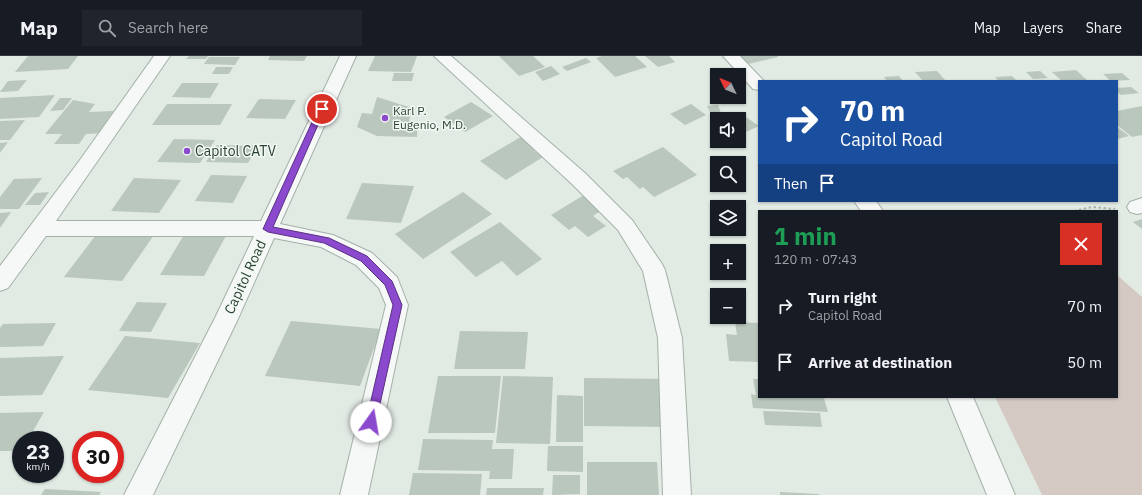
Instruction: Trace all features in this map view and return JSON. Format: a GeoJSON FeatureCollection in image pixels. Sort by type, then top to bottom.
{"type":"FeatureCollection","features":[{"type":"Feature","properties":{"kind":"street"},"geometry":{"type":"LineString","coordinates":[[2,276],[40,228],[84,168],[162,56]]}},
{"type":"Feature","properties":{"kind":"street","name":"Capitol Road"},"geometry":{"type":"LineString","coordinates":[[138,495],[224,321],[348,56]]}},
{"type":"Feature","properties":{"kind":"street"},"geometry":{"type":"LineString","coordinates":[[442,56],[590,189],[625,225],[654,270],[670,338],[677,495]]}},
{"type":"Feature","properties":{"kind":"street"},"geometry":{"type":"LineString","coordinates":[[731,56],[758,84]]}},
{"type":"Feature","properties":{"kind":"street"},"geometry":{"type":"LineString","coordinates":[[865,202],[872,210]]}},
{"type":"Feature","properties":{"kind":"street"},"geometry":{"type":"LineString","coordinates":[[40,228],[268,229],[326,240],[364,258],[388,283],[397,305],[354,495]]}},
{"type":"Feature","properties":{"kind":"street"},"geometry":{"type":"LineString","coordinates":[[960,398],[1001,495]]}},
{"type":"Feature","properties":{"kind":"path"},"geometry":{"type":"LineString","coordinates":[[1078,210],[1092,207],[1115,209],[1140,206]]}},
{"type":"Feature","properties":{"kind":"shaded area"},"geometry":{"type":"Polygon","coordinates":[[[1118,276],[1142,297],[1142,495],[1042,495],[995,398],[1118,398],[1118,276]]]}},
{"type":"Feature","properties":{"kind":"building"},"geometry":{"type":"Polygon","coordinates":[[[28,56],[78,56],[68,69],[15,72],[28,56]]]}},
{"type":"Feature","properties":{"kind":"building"},"geometry":{"type":"Polygon","coordinates":[[[189,56],[208,56],[206,59],[186,59],[189,56]]]}},
{"type":"Feature","properties":{"kind":"building"},"geometry":{"type":"Polygon","coordinates":[[[270,56],[307,56],[304,61],[268,60],[270,56]]]}},
{"type":"Feature","properties":{"kind":"building"},"geometry":{"type":"Polygon","coordinates":[[[375,56],[417,56],[411,72],[368,71],[375,56]]]}},
{"type":"Feature","properties":{"kind":"building"},"geometry":{"type":"Polygon","coordinates":[[[499,56],[533,56],[545,67],[519,76],[499,56]]]}},
{"type":"Feature","properties":{"kind":"building"},"geometry":{"type":"Polygon","coordinates":[[[602,56],[635,56],[647,67],[615,77],[596,58],[602,56]]]}},
{"type":"Feature","properties":{"kind":"building"},"geometry":{"type":"Polygon","coordinates":[[[645,56],[669,56],[675,62],[658,67],[645,56]]]}},
{"type":"Feature","properties":{"kind":"building"},"geometry":{"type":"Polygon","coordinates":[[[740,56],[778,56],[778,57],[748,64],[740,56]]]}},
{"type":"Feature","properties":{"kind":"building"},"geometry":{"type":"Polygon","coordinates":[[[209,57],[240,57],[235,65],[204,64],[209,57]]]}},
{"type":"Feature","properties":{"kind":"building"},"geometry":{"type":"Polygon","coordinates":[[[586,58],[591,62],[567,71],[562,67],[586,58]]]}},
{"type":"Feature","properties":{"kind":"building"},"geometry":{"type":"Polygon","coordinates":[[[551,66],[560,74],[543,81],[535,72],[551,66]]]}},
{"type":"Feature","properties":{"kind":"building"},"geometry":{"type":"Polygon","coordinates":[[[216,67],[233,67],[229,74],[212,74],[216,67]]]}},
{"type":"Feature","properties":{"kind":"building"},"geometry":{"type":"Polygon","coordinates":[[[1076,70],[1087,80],[1061,80],[1052,72],[1076,70]]]}},
{"type":"Feature","properties":{"kind":"building"},"geometry":{"type":"Polygon","coordinates":[[[937,71],[945,80],[922,80],[915,72],[937,71]]]}},
{"type":"Feature","properties":{"kind":"building"},"geometry":{"type":"Polygon","coordinates":[[[1040,71],[1048,78],[1033,79],[1026,72],[1040,71]]]}},
{"type":"Feature","properties":{"kind":"building"},"geometry":{"type":"Polygon","coordinates":[[[394,73],[414,73],[412,81],[392,81],[394,73]]]}},
{"type":"Feature","properties":{"kind":"building"},"geometry":{"type":"Polygon","coordinates":[[[1122,73],[1130,80],[1110,80],[1103,74],[1122,73]]]}},
{"type":"Feature","properties":{"kind":"building"},"geometry":{"type":"Polygon","coordinates":[[[899,76],[902,80],[886,80],[884,77],[899,76]]]}},
{"type":"Feature","properties":{"kind":"building"},"geometry":{"type":"Polygon","coordinates":[[[1012,76],[1016,80],[998,80],[995,77],[1012,76]]]}},
{"type":"Feature","properties":{"kind":"building"},"geometry":{"type":"Polygon","coordinates":[[[27,80],[18,91],[0,92],[8,81],[27,80]]]}},
{"type":"Feature","properties":{"kind":"building"},"geometry":{"type":"Polygon","coordinates":[[[182,83],[219,83],[210,98],[172,97],[182,83]]]}},
{"type":"Feature","properties":{"kind":"building"},"geometry":{"type":"Polygon","coordinates":[[[1131,87],[1139,93],[1121,95],[1118,93],[1118,88],[1131,87]]]}},
{"type":"Feature","properties":{"kind":"building"},"geometry":{"type":"Polygon","coordinates":[[[55,95],[39,117],[0,119],[0,98],[55,95]]]}},
{"type":"Feature","properties":{"kind":"building","name":"Karl P. Eugenio, M.D."},"geometry":{"type":"Polygon","coordinates":[[[377,97],[412,108],[409,121],[418,122],[417,137],[377,136],[357,127],[362,113],[372,114],[377,97]]]}},
{"type":"Feature","properties":{"kind":"building"},"geometry":{"type":"Polygon","coordinates":[[[60,98],[72,98],[63,110],[50,111],[60,98]]]}},
{"type":"Feature","properties":{"kind":"building"},"geometry":{"type":"Polygon","coordinates":[[[259,99],[296,100],[285,119],[246,118],[259,99]]]}},
{"type":"Feature","properties":{"kind":"building"},"geometry":{"type":"Polygon","coordinates":[[[73,100],[95,104],[89,112],[114,111],[107,120],[115,120],[106,133],[86,134],[79,144],[54,144],[62,134],[45,134],[73,100]]]}},
{"type":"Feature","properties":{"kind":"building"},"geometry":{"type":"Polygon","coordinates":[[[471,102],[493,116],[465,132],[444,117],[471,102]]]}},
{"type":"Feature","properties":{"kind":"building"},"geometry":{"type":"Polygon","coordinates":[[[167,104],[232,104],[220,125],[152,125],[167,104]]]}},
{"type":"Feature","properties":{"kind":"building"},"geometry":{"type":"Polygon","coordinates":[[[691,104],[706,115],[685,125],[670,114],[691,104]]]}},
{"type":"Feature","properties":{"kind":"building"},"geometry":{"type":"Polygon","coordinates":[[[718,105],[721,112],[710,112],[707,106],[718,105]]]}},
{"type":"Feature","properties":{"kind":"building"},"geometry":{"type":"Polygon","coordinates":[[[1142,106],[1142,135],[1132,137],[1118,126],[1118,111],[1142,106]]]}},
{"type":"Feature","properties":{"kind":"building"},"geometry":{"type":"Polygon","coordinates":[[[746,117],[758,125],[746,132],[746,117]]]}},
{"type":"Feature","properties":{"kind":"building"},"geometry":{"type":"Polygon","coordinates":[[[25,120],[10,140],[0,140],[0,121],[25,120]]]}},
{"type":"Feature","properties":{"kind":"building"},"geometry":{"type":"Polygon","coordinates":[[[1118,128],[1129,136],[1118,139],[1118,128]]]}},
{"type":"Feature","properties":{"kind":"building"},"geometry":{"type":"Polygon","coordinates":[[[524,135],[541,147],[534,151],[543,157],[506,180],[480,161],[524,135]]]}},
{"type":"Feature","properties":{"kind":"building"},"geometry":{"type":"Polygon","coordinates":[[[174,139],[215,140],[200,163],[157,162],[174,139]]]}},
{"type":"Feature","properties":{"kind":"building"},"geometry":{"type":"Polygon","coordinates":[[[8,142],[0,153],[0,143],[8,142]]]}},
{"type":"Feature","properties":{"kind":"building"},"geometry":{"type":"Polygon","coordinates":[[[217,145],[258,146],[248,163],[206,162],[217,145]]]}},
{"type":"Feature","properties":{"kind":"building"},"geometry":{"type":"Polygon","coordinates":[[[663,147],[697,175],[654,197],[643,187],[640,189],[627,177],[623,179],[613,171],[663,147]]]}},
{"type":"Feature","properties":{"kind":"building"},"geometry":{"type":"Polygon","coordinates":[[[211,175],[247,176],[233,203],[195,201],[211,175]]]}},
{"type":"Feature","properties":{"kind":"building"},"geometry":{"type":"Polygon","coordinates":[[[42,178],[19,209],[0,209],[0,197],[14,179],[42,178]]]}},
{"type":"Feature","properties":{"kind":"building"},"geometry":{"type":"Polygon","coordinates":[[[134,178],[181,180],[159,213],[111,211],[134,178]]]}},
{"type":"Feature","properties":{"kind":"building"},"geometry":{"type":"Polygon","coordinates":[[[362,183],[414,186],[401,223],[346,219],[362,183]]]}},
{"type":"Feature","properties":{"kind":"building"},"geometry":{"type":"Polygon","coordinates":[[[49,192],[40,205],[25,205],[35,193],[49,192]]]}},
{"type":"Feature","properties":{"kind":"building"},"geometry":{"type":"Polygon","coordinates":[[[463,192],[492,214],[423,259],[395,234],[463,192]]]}},
{"type":"Feature","properties":{"kind":"building"},"geometry":{"type":"Polygon","coordinates":[[[584,195],[602,210],[593,216],[606,226],[588,237],[575,226],[569,230],[551,215],[584,195]]]}},
{"type":"Feature","properties":{"kind":"building"},"geometry":{"type":"Polygon","coordinates":[[[11,212],[0,228],[0,213],[11,212]]]}},
{"type":"Feature","properties":{"kind":"building"},"geometry":{"type":"Polygon","coordinates":[[[1142,219],[1142,229],[1133,222],[1142,219]]]}},
{"type":"Feature","properties":{"kind":"building"},"geometry":{"type":"Polygon","coordinates":[[[500,222],[542,259],[517,276],[502,261],[476,277],[450,252],[500,222]]]}},
{"type":"Feature","properties":{"kind":"building"},"geometry":{"type":"Polygon","coordinates":[[[99,231],[154,235],[122,281],[64,277],[99,231]]]}},
{"type":"Feature","properties":{"kind":"building"},"geometry":{"type":"Polygon","coordinates":[[[185,233],[227,234],[204,276],[160,275],[185,233]]]}},
{"type":"Feature","properties":{"kind":"building"},"geometry":{"type":"Polygon","coordinates":[[[137,302],[167,303],[151,332],[119,331],[137,302]]]}},
{"type":"Feature","properties":{"kind":"building"},"geometry":{"type":"Polygon","coordinates":[[[291,321],[381,329],[360,386],[265,376],[291,321]]]}},
{"type":"Feature","properties":{"kind":"building"},"geometry":{"type":"Polygon","coordinates":[[[56,323],[43,346],[0,347],[0,328],[3,324],[56,323]]]}},
{"type":"Feature","properties":{"kind":"building"},"geometry":{"type":"Polygon","coordinates":[[[758,323],[758,362],[729,361],[726,334],[737,335],[735,324],[758,323]]]}},
{"type":"Feature","properties":{"kind":"building"},"geometry":{"type":"Polygon","coordinates":[[[460,331],[528,332],[525,369],[454,369],[460,331]]]}},
{"type":"Feature","properties":{"kind":"building"},"geometry":{"type":"Polygon","coordinates":[[[125,336],[200,343],[168,398],[88,390],[125,336]]]}},
{"type":"Feature","properties":{"kind":"building"},"geometry":{"type":"Polygon","coordinates":[[[64,356],[42,395],[0,396],[0,358],[64,356]]]}},
{"type":"Feature","properties":{"kind":"building"},"geometry":{"type":"Polygon","coordinates":[[[438,376],[501,376],[495,433],[428,433],[438,376]]]}},
{"type":"Feature","properties":{"kind":"building"},"geometry":{"type":"Polygon","coordinates":[[[503,376],[553,377],[550,444],[496,443],[503,376]]]}},
{"type":"Feature","properties":{"kind":"building"},"geometry":{"type":"Polygon","coordinates":[[[584,378],[669,379],[674,427],[584,426],[584,378]]]}},
{"type":"Feature","properties":{"kind":"building"},"geometry":{"type":"Polygon","coordinates":[[[753,379],[758,379],[758,398],[824,398],[828,412],[753,408],[751,394],[756,395],[753,379]]]}},
{"type":"Feature","properties":{"kind":"building"},"geometry":{"type":"Polygon","coordinates":[[[557,395],[583,396],[583,442],[556,442],[557,395]]]}},
{"type":"Feature","properties":{"kind":"building"},"geometry":{"type":"Polygon","coordinates":[[[763,411],[820,413],[822,427],[765,425],[763,411]]]}},
{"type":"Feature","properties":{"kind":"building"},"geometry":{"type":"Polygon","coordinates":[[[44,412],[33,431],[12,431],[12,451],[0,451],[0,413],[44,412]]]}},
{"type":"Feature","properties":{"kind":"building"},"geometry":{"type":"Polygon","coordinates":[[[423,439],[493,440],[492,449],[514,449],[512,479],[489,479],[490,471],[418,470],[423,439]]]}},
{"type":"Feature","properties":{"kind":"building"},"geometry":{"type":"Polygon","coordinates":[[[548,446],[583,446],[583,472],[547,471],[548,446]]]}},
{"type":"Feature","properties":{"kind":"building"},"geometry":{"type":"Polygon","coordinates":[[[587,462],[657,462],[659,495],[587,495],[587,462]]]}},
{"type":"Feature","properties":{"kind":"building"},"geometry":{"type":"Polygon","coordinates":[[[413,473],[482,474],[480,495],[409,495],[413,473]]]}},
{"type":"Feature","properties":{"kind":"building"},"geometry":{"type":"Polygon","coordinates":[[[553,475],[580,475],[580,494],[552,495],[553,475]]]}},
{"type":"Feature","properties":{"kind":"building"},"geometry":{"type":"Polygon","coordinates":[[[487,488],[544,488],[543,495],[486,495],[487,488]]]}},
{"type":"Feature","properties":{"kind":"building"},"geometry":{"type":"Polygon","coordinates":[[[45,489],[101,492],[99,495],[41,495],[45,489]]]}},
{"type":"Feature","properties":{"kind":"building"},"geometry":{"type":"Polygon","coordinates":[[[780,492],[819,494],[819,495],[780,495],[780,492]]]}},
{"type":"Feature","properties":{"kind":"place","name":"Karl P. Eugenio, M.D."},"geometry":{"type":"Point","coordinates":[385,118]}},
{"type":"Feature","properties":{"kind":"place","name":"Capitol CATV"},"geometry":{"type":"Point","coordinates":[187,151]}},
{"type":"Feature","properties":{"kind":"route"},"geometry":{"type":"LineString","coordinates":[[322,109],[268,229],[326,240],[364,258],[388,283],[397,305],[371,422]]}}]}
